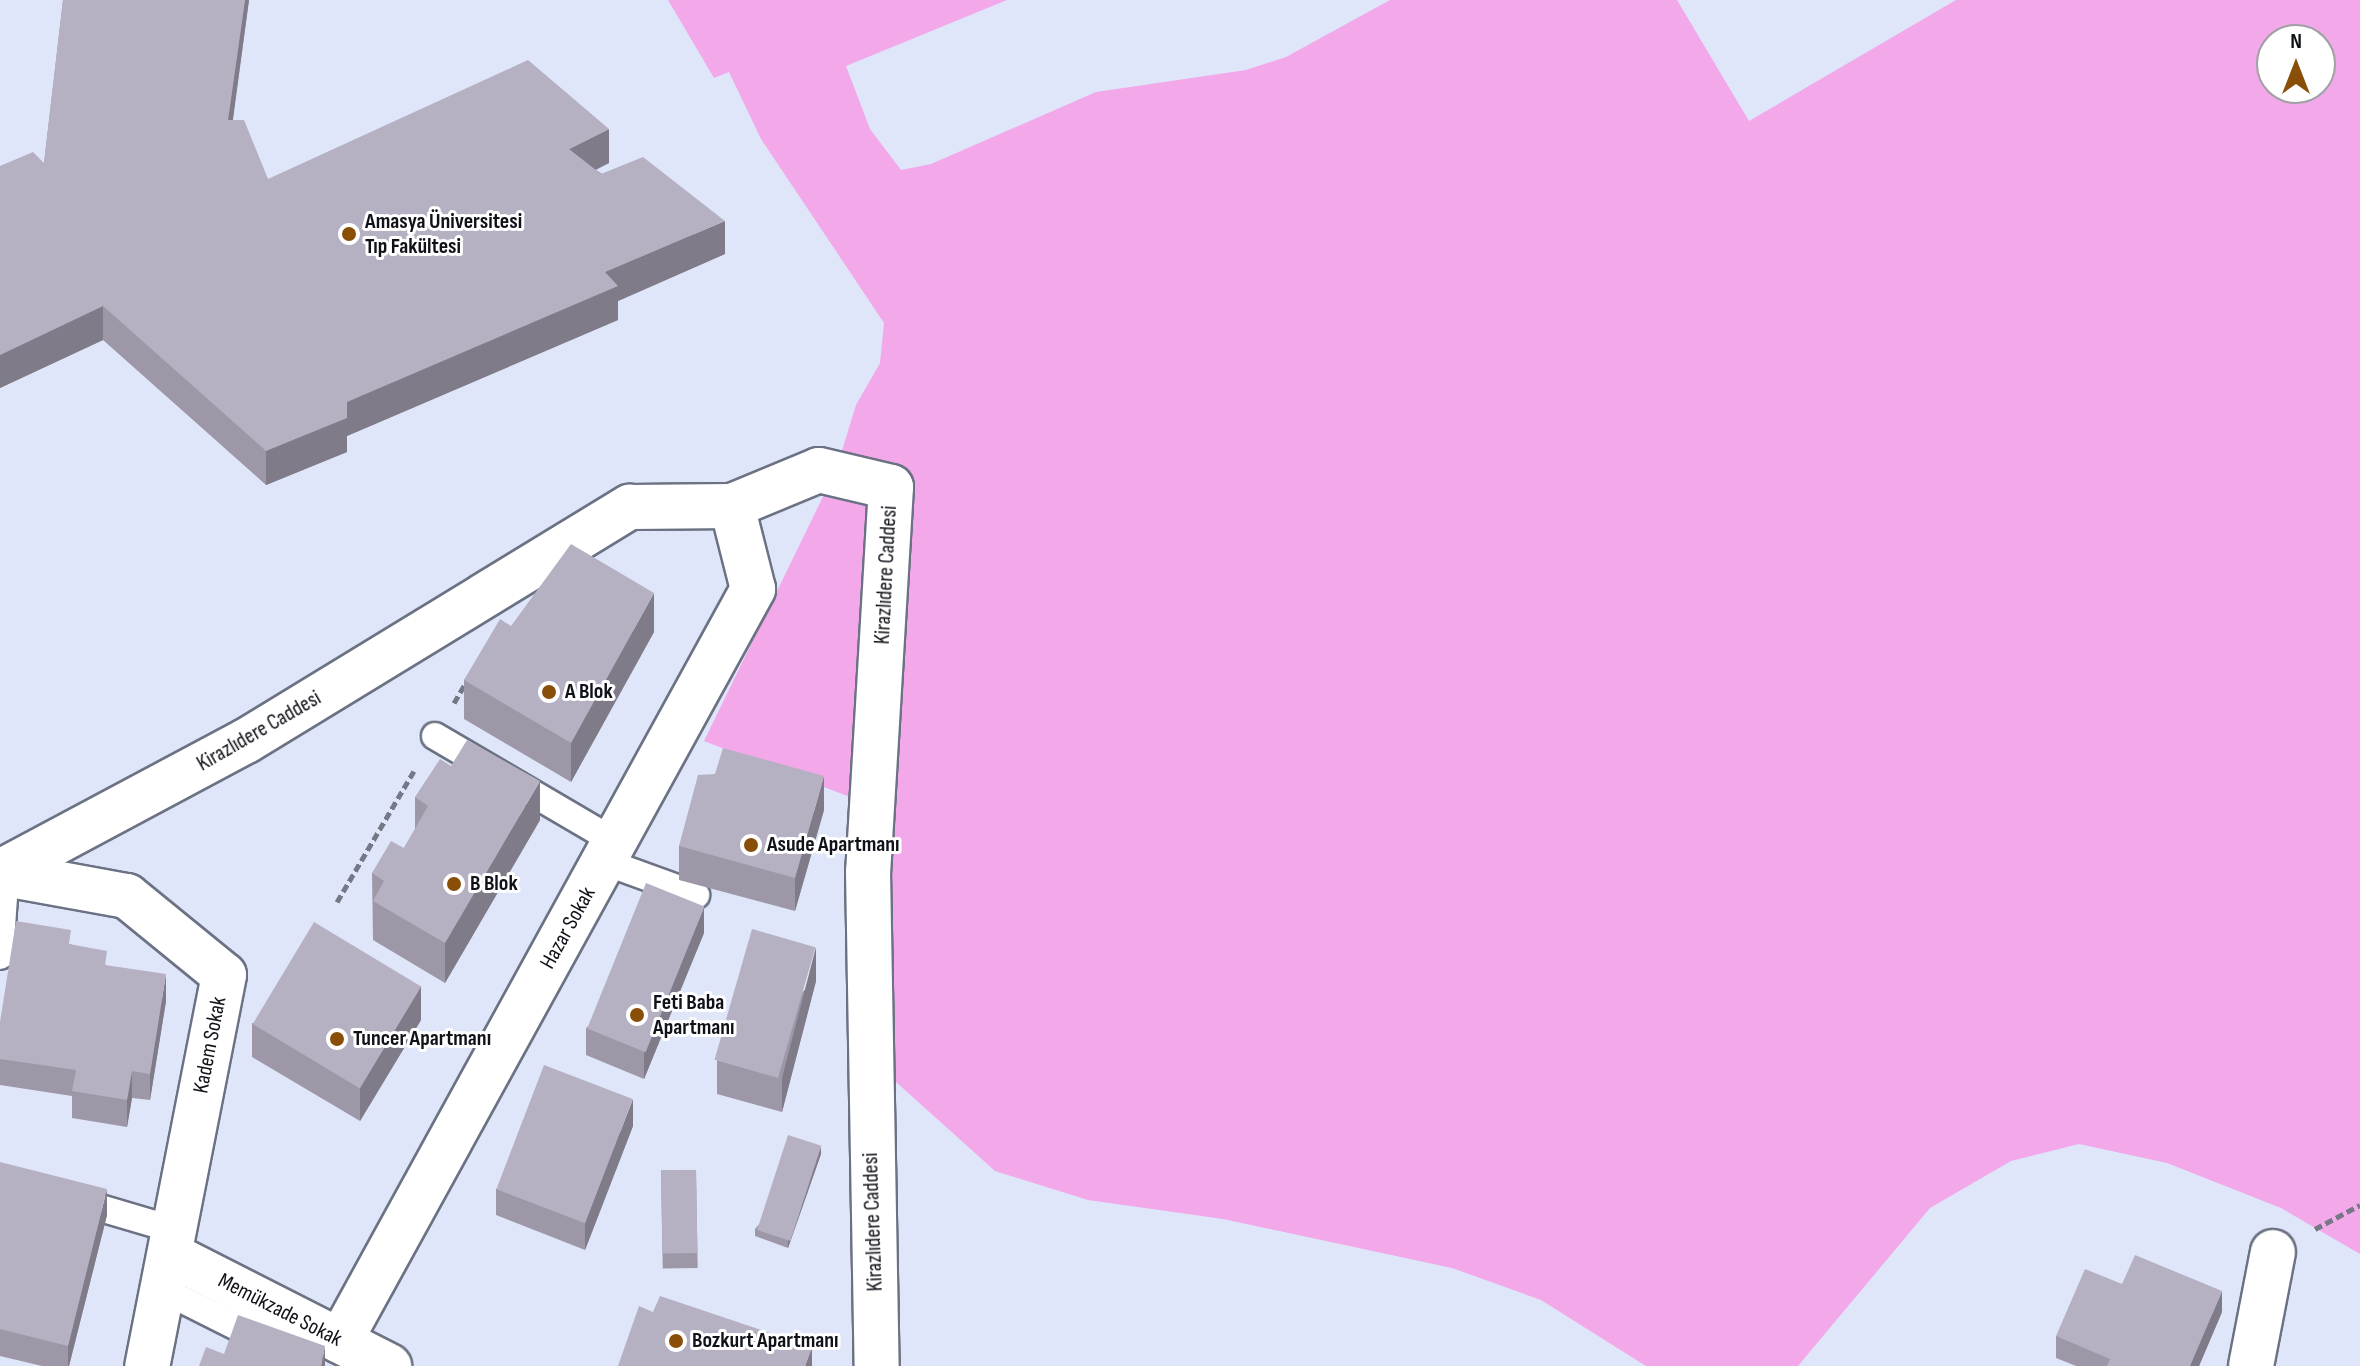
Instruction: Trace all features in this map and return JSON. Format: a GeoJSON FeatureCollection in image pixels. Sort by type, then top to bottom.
{"type":"FeatureCollection","features":[{"type":"Feature","properties":{"kind":"street","name":"Kirazlıdere Caddesi"},"geometry":{"type":"LineString","coordinates":[[3,871],[246,741],[630,507],[732,506],[819,470],[891,487],[868,871],[877,1366]]}},
{"type":"Feature","properties":{"kind":"street","name":"Hazar Sokak"},"geometry":{"type":"LineString","coordinates":[[340,1341],[753,589],[732,506]]}},
{"type":"Feature","properties":{"kind":"street","name":"Kadem Sokak"},"geometry":{"type":"LineString","coordinates":[[3,871],[127,896],[224,975],[147,1366]]}},
{"type":"Feature","properties":{"kind":"street"},"geometry":{"type":"LineString","coordinates":[[2251,1366],[2273,1252]]}},
{"type":"Feature","properties":{"kind":"street","name":"Memükzade Sokak"},"geometry":{"type":"LineString","coordinates":[[170,1258],[389,1366]]}},
{"type":"Feature","properties":{"kind":"lane"},"geometry":{"type":"LineString","coordinates":[[435,736],[610,852],[696,895]]}},
{"type":"Feature","properties":{"kind":"lane"},"geometry":{"type":"LineString","coordinates":[[0,956],[3,871]]}},
{"type":"Feature","properties":{"kind":"lane"},"geometry":{"type":"LineString","coordinates":[[44,1192],[170,1258],[270,1344]]}},
{"type":"Feature","properties":{"kind":"shaded area"},"geometry":{"type":"Polygon","coordinates":[[[668,0],[1007,0],[846,66],[870,129],[901,170],[931,164],[1096,92],[1246,70],[1286,57],[1390,0],[1677,0],[1749,121],[1956,0],[2360,0],[2360,1254],[2281,1208],[2167,1163],[2079,1144],[2011,1161],[1930,1208],[1798,1366],[1646,1366],[1541,1300],[1452,1268],[1223,1219],[1088,1200],[995,1171],[886,1073],[889,812],[704,741],[836,470],[856,405],[880,363],[884,323],[761,139],[729,72],[714,78],[668,0]]]}},
{"type":"Feature","properties":{"kind":"building","name":"Amasya Üniversitesi Tıp Fakültesi"},"geometry":{"type":"Polygon","coordinates":[[[63,0],[245,0],[228,120],[244,120],[268,179],[528,60],[609,129],[569,149],[601,174],[643,157],[725,221],[605,272],[618,286],[347,402],[347,418],[266,451],[103,306],[0,355],[0,166],[33,152],[44,163],[63,0]]]}},
{"type":"Feature","properties":{"kind":"building","name":"A Blok"},"geometry":{"type":"Polygon","coordinates":[[[571,544],[654,593],[571,743],[464,680],[500,619],[511,626],[571,544]]]}},
{"type":"Feature","properties":{"kind":"building","name":"B Blok"},"geometry":{"type":"Polygon","coordinates":[[[467,740],[540,781],[445,943],[373,901],[384,881],[372,873],[391,841],[404,848],[428,806],[415,797],[440,759],[451,766],[467,740]]]}},
{"type":"Feature","properties":{"kind":"building","name":"Asude Apartmanı"},"geometry":{"type":"Polygon","coordinates":[[[723,748],[824,776],[795,878],[679,846],[698,775],[715,774],[723,748]]]}},
{"type":"Feature","properties":{"kind":"building","name":"Feti Baba Apartmanı"},"geometry":{"type":"Polygon","coordinates":[[[646,883],[704,907],[646,1052],[587,1029],[646,883]]]}},
{"type":"Feature","properties":{"kind":"building"},"geometry":{"type":"Polygon","coordinates":[[[16,921],[71,930],[69,944],[107,951],[105,965],[166,974],[150,1074],[132,1071],[127,1100],[72,1091],[76,1070],[0,1059],[0,1022],[16,921]]]}},
{"type":"Feature","properties":{"kind":"building","name":"Tuncer Apartmanı"},"geometry":{"type":"Polygon","coordinates":[[[314,922],[421,986],[360,1088],[253,1024],[314,922]]]}},
{"type":"Feature","properties":{"kind":"building"},"geometry":{"type":"Polygon","coordinates":[[[752,929],[815,947],[778,1078],[715,1060],[752,929]]]}},
{"type":"Feature","properties":{"kind":"building"},"geometry":{"type":"Polygon","coordinates":[[[544,1065],[633,1099],[585,1223],[496,1189],[544,1065]]]}},
{"type":"Feature","properties":{"kind":"building"},"geometry":{"type":"Polygon","coordinates":[[[788,1135],[821,1146],[790,1241],[757,1230],[788,1135]]]}},
{"type":"Feature","properties":{"kind":"building"},"geometry":{"type":"Polygon","coordinates":[[[0,1162],[107,1189],[68,1346],[0,1329],[0,1162]]]}},
{"type":"Feature","properties":{"kind":"building"},"geometry":{"type":"Polygon","coordinates":[[[696,1170],[697,1253],[662,1254],[661,1171],[696,1170]]]}},
{"type":"Feature","properties":{"kind":"building"},"geometry":{"type":"Polygon","coordinates":[[[2135,1255],[2222,1291],[2190,1366],[2107,1366],[2110,1359],[2056,1336],[2085,1269],[2122,1284],[2135,1255]]]}},
{"type":"Feature","properties":{"kind":"building"},"geometry":{"type":"Polygon","coordinates":[[[660,1296],[812,1347],[805,1366],[618,1366],[639,1306],[653,1312],[660,1296]]]}},
{"type":"Feature","properties":{"kind":"building"},"geometry":{"type":"Polygon","coordinates":[[[238,1315],[325,1346],[321,1366],[199,1366],[206,1347],[224,1354],[238,1315]]]}},
{"type":"Feature","properties":{"kind":"place","name":"Amasya Üniversitesi Tıp Fakültesi"},"geometry":{"type":"Point","coordinates":[349,234]}},
{"type":"Feature","properties":{"kind":"place","name":"A Blok"},"geometry":{"type":"Point","coordinates":[549,692]}},
{"type":"Feature","properties":{"kind":"place","name":"Asude Apartmanı"},"geometry":{"type":"Point","coordinates":[751,845]}},
{"type":"Feature","properties":{"kind":"place","name":"B Blok"},"geometry":{"type":"Point","coordinates":[454,884]}},
{"type":"Feature","properties":{"kind":"place","name":"Feti Baba Apartmanı"},"geometry":{"type":"Point","coordinates":[637,1015]}},
{"type":"Feature","properties":{"kind":"place","name":"Tuncer Apartmanı"},"geometry":{"type":"Point","coordinates":[337,1039]}},
{"type":"Feature","properties":{"kind":"place","name":"Bozkurt Apartmanı"},"geometry":{"type":"Point","coordinates":[676,1341]}}]}
